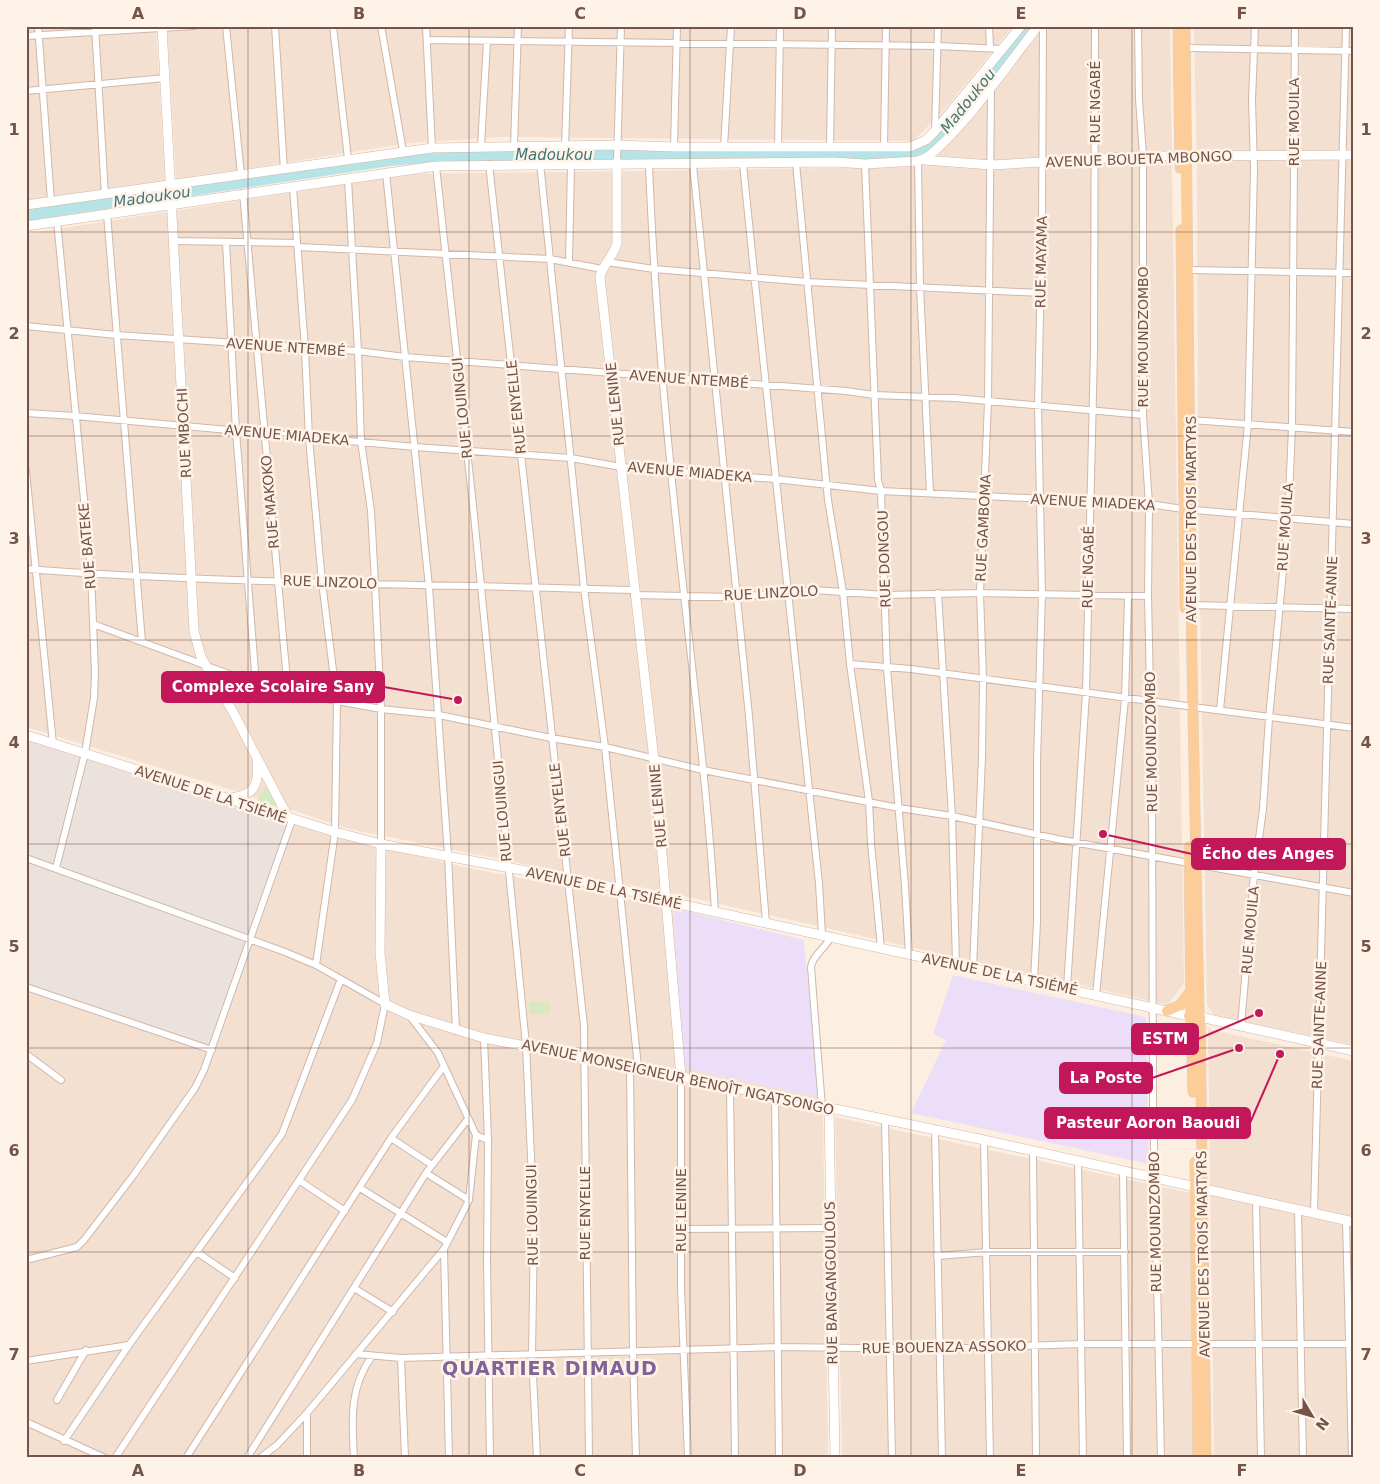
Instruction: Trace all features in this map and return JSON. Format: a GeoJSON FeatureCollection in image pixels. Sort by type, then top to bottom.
{"type":"FeatureCollection","features":[{"type":"Feature","properties":{"kind":"main road"},"geometry":{"type":"LineString","coordinates":[[26,226],[107,214],[241,175],[432,148],[481,146],[915,146],[926,140],[935,131],[1022,26]]}},
{"type":"Feature","properties":{"kind":"main road"},"geometry":{"type":"LineString","coordinates":[[921,161],[938,148],[991,88],[1038,26]]}},
{"type":"Feature","properties":{"kind":"main road","name":"AVENUE DES TROIS MARTYRS"},"geometry":{"type":"LineString","coordinates":[[1178,26],[1188,270],[1190,420],[1187,509],[1192,605],[1190,707]]}},
{"type":"Feature","properties":{"kind":"main road","name":"AVENUE DES TROIS MARTYRS"},"geometry":{"type":"LineString","coordinates":[[1185,26],[1183,156],[1187,509],[1199,1189],[1200,1344],[1198,1458]]}},
{"type":"Feature","properties":{"kind":"main road","name":"RUE MBOCHI"},"geometry":{"type":"LineString","coordinates":[[162,28],[194,631],[201,657],[208,664],[290,819]]}},
{"type":"Feature","properties":{"kind":"main road","name":"AVENUE BOUETA MBONGO"},"geometry":{"type":"LineString","coordinates":[[171,194],[243,192],[348,180],[436,166],[489,164],[865,164],[921,161],[992,164],[1096,160],[1143,156],[1295,157],[1354,155]]}},
{"type":"Feature","properties":{"kind":"main road","name":"RUE LENINE"},"geometry":{"type":"LineString","coordinates":[[617,164],[617,243],[614,254],[604,265],[600,277],[654,760],[681,1077]]}},
{"type":"Feature","properties":{"kind":"main road"},"geometry":{"type":"LineString","coordinates":[[26,205],[105,195],[171,194]]}},
{"type":"Feature","properties":{"kind":"main road","name":"AVENUE DE LA TSIÉMÉ"},"geometry":{"type":"LineString","coordinates":[[26,735],[290,819],[381,844],[619,888],[715,912],[1354,1051]]}},
{"type":"Feature","properties":{"kind":"main road"},"geometry":{"type":"LineString","coordinates":[[223,798],[241,796],[252,790],[258,779],[257,756]]}},
{"type":"Feature","properties":{"kind":"main road"},"geometry":{"type":"LineString","coordinates":[[381,844],[380,953],[385,1004]]}},
{"type":"Feature","properties":{"kind":"main road","name":"AVENUE DES TROIS MARTYRS"},"geometry":{"type":"LineString","coordinates":[[1192,864],[1190,992],[1195,1017]]}},
{"type":"Feature","properties":{"kind":"main road"},"geometry":{"type":"LineString","coordinates":[[1167,1011],[1180,1004],[1190,992]]}},
{"type":"Feature","properties":{"kind":"main road","name":"AVENUE MONSEIGNEUR BENOÎT NGATSONGO"},"geometry":{"type":"LineString","coordinates":[[385,1004],[409,1015],[456,1031],[484,1038],[583,1056],[984,1140],[1350,1221]]}},
{"type":"Feature","properties":{"kind":"main road","name":"RUE BANGANGOULOUS"},"geometry":{"type":"LineString","coordinates":[[826,1107],[835,1458]]}},
{"type":"Feature","properties":{"kind":"main road","name":"AVENUE DES TROIS MARTYRS"},"geometry":{"type":"LineString","coordinates":[[1200,1344],[1206,1458]]}},
{"type":"Feature","properties":{"kind":"street"},"geometry":{"type":"LineString","coordinates":[[38,26],[51,202]]}},
{"type":"Feature","properties":{"kind":"street"},"geometry":{"type":"LineString","coordinates":[[26,36],[95,29],[194,26]]}},
{"type":"Feature","properties":{"kind":"street"},"geometry":{"type":"LineString","coordinates":[[226,26],[241,175]]}},
{"type":"Feature","properties":{"kind":"street"},"geometry":{"type":"LineString","coordinates":[[274,26],[284,170]]}},
{"type":"Feature","properties":{"kind":"street"},"geometry":{"type":"LineString","coordinates":[[334,26],[348,159]]}},
{"type":"Feature","properties":{"kind":"street"},"geometry":{"type":"LineString","coordinates":[[381,26],[403,151]]}},
{"type":"Feature","properties":{"kind":"street"},"geometry":{"type":"LineString","coordinates":[[426,26],[432,148]]}},
{"type":"Feature","properties":{"kind":"street"},"geometry":{"type":"LineString","coordinates":[[514,146],[518,26]]}},
{"type":"Feature","properties":{"kind":"street"},"geometry":{"type":"LineString","coordinates":[[565,146],[570,43],[569,26]]}},
{"type":"Feature","properties":{"kind":"street"},"geometry":{"type":"LineString","coordinates":[[617,164],[621,26]]}},
{"type":"Feature","properties":{"kind":"street"},"geometry":{"type":"LineString","coordinates":[[674,147],[677,26]]}},
{"type":"Feature","properties":{"kind":"street"},"geometry":{"type":"LineString","coordinates":[[724,147],[731,45],[730,26]]}},
{"type":"Feature","properties":{"kind":"street"},"geometry":{"type":"LineString","coordinates":[[778,147],[780,26]]}},
{"type":"Feature","properties":{"kind":"street"},"geometry":{"type":"LineString","coordinates":[[830,147],[832,26]]}},
{"type":"Feature","properties":{"kind":"street"},"geometry":{"type":"LineString","coordinates":[[884,147],[886,26]]}},
{"type":"Feature","properties":{"kind":"street"},"geometry":{"type":"LineString","coordinates":[[935,131],[938,26]]}},
{"type":"Feature","properties":{"kind":"street"},"geometry":{"type":"LineString","coordinates":[[989,26],[990,47]]}},
{"type":"Feature","properties":{"kind":"street","name":"RUE MAYAMA"},"geometry":{"type":"LineString","coordinates":[[1034,981],[1042,594],[1038,407],[1041,293],[1042,26]]}},
{"type":"Feature","properties":{"kind":"street","name":"RUE NGABÉ"},"geometry":{"type":"LineString","coordinates":[[1067,988],[1086,693],[1093,411],[1096,160],[1095,26]]}},
{"type":"Feature","properties":{"kind":"street","name":"RUE MOUNDZOMBO"},"geometry":{"type":"LineString","coordinates":[[1138,26],[1139,99],[1143,156],[1143,415],[1149,504],[1148,596],[1152,856],[1151,1007],[1161,1458]]}},
{"type":"Feature","properties":{"kind":"street"},"geometry":{"type":"LineString","coordinates":[[1220,710],[1248,424],[1254,156],[1252,100],[1255,26]]}},
{"type":"Feature","properties":{"kind":"street","name":"RUE MOUILA"},"geometry":{"type":"LineString","coordinates":[[1241,1026],[1254,875],[1263,809],[1269,718],[1288,519],[1292,428],[1291,272],[1295,157],[1295,26]]}},
{"type":"Feature","properties":{"kind":"street","name":"RUE SAINTE-ANNE"},"geometry":{"type":"LineString","coordinates":[[1314,1213],[1346,26]]}},
{"type":"Feature","properties":{"kind":"street"},"geometry":{"type":"LineString","coordinates":[[95,29],[105,195]]}},
{"type":"Feature","properties":{"kind":"street"},"geometry":{"type":"LineString","coordinates":[[427,40],[938,46],[1002,49]]}},
{"type":"Feature","properties":{"kind":"street"},"geometry":{"type":"LineString","coordinates":[[481,146],[487,42]]}},
{"type":"Feature","properties":{"kind":"street"},"geometry":{"type":"LineString","coordinates":[[1186,48],[1354,51]]}},
{"type":"Feature","properties":{"kind":"street"},"geometry":{"type":"LineString","coordinates":[[26,91],[165,78]]}},
{"type":"Feature","properties":{"kind":"street","name":"RUE GAMBOMA"},"geometry":{"type":"LineString","coordinates":[[974,968],[983,680],[980,593],[988,402],[992,164],[991,88]]}},
{"type":"Feature","properties":{"kind":"street"},"geometry":{"type":"LineString","coordinates":[[921,161],[920,287],[927,397],[930,492]]}},
{"type":"Feature","properties":{"kind":"street"},"geometry":{"type":"LineString","coordinates":[[540,163],[584,588],[605,747],[634,1067],[632,1352],[636,1458]]}},
{"type":"Feature","properties":{"kind":"street"},"geometry":{"type":"LineString","coordinates":[[796,163],[827,485],[836,558],[843,592],[850,664],[869,800],[881,948]]}},
{"type":"Feature","properties":{"kind":"street","name":"RUE ENYELLE"},"geometry":{"type":"LineString","coordinates":[[489,164],[584,1026],[583,1056],[588,1222],[585,1255],[586,1353],[589,1458]]}},
{"type":"Feature","properties":{"kind":"street"},"geometry":{"type":"LineString","coordinates":[[569,264],[571,164]]}},
{"type":"Feature","properties":{"kind":"street"},"geometry":{"type":"LineString","coordinates":[[693,164],[754,780],[766,923]]}},
{"type":"Feature","properties":{"kind":"street"},"geometry":{"type":"LineString","coordinates":[[743,164],[775,479],[826,936],[825,948],[814,957],[811,967],[826,1107]]}},
{"type":"Feature","properties":{"kind":"street","name":"RUE DONGOU"},"geometry":{"type":"LineString","coordinates":[[865,164],[878,480],[881,491],[886,595],[887,668],[909,955]]}},
{"type":"Feature","properties":{"kind":"street"},"geometry":{"type":"LineString","coordinates":[[649,165],[654,269],[671,470],[686,595],[715,912]]}},
{"type":"Feature","properties":{"kind":"street","name":"RUE LOUINGUI"},"geometry":{"type":"LineString","coordinates":[[436,166],[481,587],[526,1045],[534,1226],[532,1355],[537,1458]]}},
{"type":"Feature","properties":{"kind":"street"},"geometry":{"type":"LineString","coordinates":[[386,173],[429,587],[448,855],[456,1031]]}},
{"type":"Feature","properties":{"kind":"street"},"geometry":{"type":"LineString","coordinates":[[348,180],[361,441],[371,510],[375,584],[381,710],[381,844]]}},
{"type":"Feature","properties":{"kind":"street"},"geometry":{"type":"LineString","coordinates":[[293,187],[306,349],[309,438],[322,582],[337,702],[335,832],[316,965]]}},
{"type":"Feature","properties":{"kind":"street","name":"RUE MAKOKO"},"geometry":{"type":"LineString","coordinates":[[243,192],[263,433],[288,692]]}},
{"type":"Feature","properties":{"kind":"street"},"geometry":{"type":"LineString","coordinates":[[107,214],[142,642]]}},
{"type":"Feature","properties":{"kind":"street","name":"RUE BATEKE"},"geometry":{"type":"LineString","coordinates":[[56,868],[85,753],[94,698],[91,572],[57,221]]}},
{"type":"Feature","properties":{"kind":"street"},"geometry":{"type":"LineString","coordinates":[[174,241],[248,241],[353,251],[550,259],[569,264],[704,272],[808,282],[1041,293]]}},
{"type":"Feature","properties":{"kind":"street"},"geometry":{"type":"LineString","coordinates":[[226,242],[233,343],[236,431],[256,684]]}},
{"type":"Feature","properties":{"kind":"street"},"geometry":{"type":"LineString","coordinates":[[1188,270],[1354,273]]}},
{"type":"Feature","properties":{"kind":"street","name":"AVENUE NTEMBÉ"},"geometry":{"type":"LineString","coordinates":[[26,326],[116,335],[358,351],[405,357],[562,367],[664,378],[1143,415]]}},
{"type":"Feature","properties":{"kind":"street","name":"AVENUE MIADEKA"},"geometry":{"type":"LineString","coordinates":[[26,413],[184,425],[309,438],[361,441],[415,448],[571,458],[621,466],[775,479],[881,491],[1149,504],[1354,524]]}},
{"type":"Feature","properties":{"kind":"street"},"geometry":{"type":"LineString","coordinates":[[1190,420],[1354,432]]}},
{"type":"Feature","properties":{"kind":"street"},"geometry":{"type":"LineString","coordinates":[[26,471],[53,744]]}},
{"type":"Feature","properties":{"kind":"street","name":"RUE LINZOLO"},"geometry":{"type":"LineString","coordinates":[[26,569],[138,576],[429,587],[584,588],[736,597],[814,590],[886,595],[980,593],[1148,596]]}},
{"type":"Feature","properties":{"kind":"street"},"geometry":{"type":"LineString","coordinates":[[938,593],[952,816],[956,964]]}},
{"type":"Feature","properties":{"kind":"street"},"geometry":{"type":"LineString","coordinates":[[1096,995],[1125,699],[1128,597]]}},
{"type":"Feature","properties":{"kind":"street"},"geometry":{"type":"LineString","coordinates":[[1192,605],[1354,609]]}},
{"type":"Feature","properties":{"kind":"street"},"geometry":{"type":"LineString","coordinates":[[93,624],[208,664],[256,684],[288,692],[381,710],[439,715],[605,747],[654,760],[754,780],[869,800],[899,808],[952,816],[1077,842],[1354,894]]}},
{"type":"Feature","properties":{"kind":"street"},"geometry":{"type":"LineString","coordinates":[[850,664],[944,674],[1354,728]]}},
{"type":"Feature","properties":{"kind":"street"},"geometry":{"type":"LineString","coordinates":[[26,1260],[71,1249],[84,1240],[195,1088],[212,1050],[290,819]]}},
{"type":"Feature","properties":{"kind":"street","name":"AVENUE MONSEIGNEUR BENOÎT NGATSONGO"},"geometry":{"type":"LineString","coordinates":[[26,858],[250,939],[316,965],[385,1004]]}},
{"type":"Feature","properties":{"kind":"street"},"geometry":{"type":"LineString","coordinates":[[64,1440],[129,1345],[198,1253],[282,1134],[342,979]]}},
{"type":"Feature","properties":{"kind":"street"},"geometry":{"type":"LineString","coordinates":[[26,987],[212,1050]]}},
{"type":"Feature","properties":{"kind":"street"},"geometry":{"type":"LineString","coordinates":[[115,1458],[352,1100],[377,1043],[385,1004]]}},
{"type":"Feature","properties":{"kind":"street"},"geometry":{"type":"LineString","coordinates":[[260,1458],[276,1445],[307,1413],[393,1312],[445,1246],[470,1200],[476,1135],[444,1066],[409,1015]]}},
{"type":"Feature","properties":{"kind":"street"},"geometry":{"type":"LineString","coordinates":[[484,1038],[488,1140],[490,1458]]}},
{"type":"Feature","properties":{"kind":"street"},"geometry":{"type":"LineString","coordinates":[[26,1054],[61,1080]]}},
{"type":"Feature","properties":{"kind":"street"},"geometry":{"type":"LineString","coordinates":[[186,1458],[391,1138],[444,1066]]}},
{"type":"Feature","properties":{"kind":"street","name":"RUE LENINE"},"geometry":{"type":"LineString","coordinates":[[681,1077],[684,1351],[688,1458]]}},
{"type":"Feature","properties":{"kind":"street"},"geometry":{"type":"LineString","coordinates":[[730,1087],[735,1458]]}},
{"type":"Feature","properties":{"kind":"street"},"geometry":{"type":"LineString","coordinates":[[775,1097],[779,1458]]}},
{"type":"Feature","properties":{"kind":"street"},"geometry":{"type":"LineString","coordinates":[[247,1458],[426,1173],[468,1119]]}},
{"type":"Feature","properties":{"kind":"street"},"geometry":{"type":"LineString","coordinates":[[885,1120],[892,1458]]}},
{"type":"Feature","properties":{"kind":"street"},"geometry":{"type":"LineString","coordinates":[[935,1131],[942,1458]]}},
{"type":"Feature","properties":{"kind":"street"},"geometry":{"type":"LineString","coordinates":[[476,1135],[488,1140]]}},
{"type":"Feature","properties":{"kind":"street"},"geometry":{"type":"LineString","coordinates":[[391,1138],[432,1165]]}},
{"type":"Feature","properties":{"kind":"street"},"geometry":{"type":"LineString","coordinates":[[984,1140],[988,1252],[990,1458]]}},
{"type":"Feature","properties":{"kind":"street"},"geometry":{"type":"LineString","coordinates":[[1033,1152],[1036,1458]]}},
{"type":"Feature","properties":{"kind":"street"},"geometry":{"type":"LineString","coordinates":[[1078,1161],[1083,1458]]}},
{"type":"Feature","properties":{"kind":"street"},"geometry":{"type":"LineString","coordinates":[[1123,1172],[1127,1458]]}},
{"type":"Feature","properties":{"kind":"street"},"geometry":{"type":"LineString","coordinates":[[426,1173],[470,1200]]}},
{"type":"Feature","properties":{"kind":"street"},"geometry":{"type":"LineString","coordinates":[[300,1181],[345,1211]]}},
{"type":"Feature","properties":{"kind":"street"},"geometry":{"type":"LineString","coordinates":[[360,1188],[401,1213],[445,1246]]}},
{"type":"Feature","properties":{"kind":"street"},"geometry":{"type":"LineString","coordinates":[[1256,1200],[1261,1458]]}},
{"type":"Feature","properties":{"kind":"street"},"geometry":{"type":"LineString","coordinates":[[1298,1209],[1303,1458]]}},
{"type":"Feature","properties":{"kind":"street"},"geometry":{"type":"LineString","coordinates":[[1350,1221],[1352,1458]]}},
{"type":"Feature","properties":{"kind":"street"},"geometry":{"type":"LineString","coordinates":[[682,1229],[829,1228]]}},
{"type":"Feature","properties":{"kind":"street"},"geometry":{"type":"LineString","coordinates":[[445,1246],[449,1458]]}},
{"type":"Feature","properties":{"kind":"street"},"geometry":{"type":"LineString","coordinates":[[937,1256],[988,1252],[1125,1252]]}},
{"type":"Feature","properties":{"kind":"street"},"geometry":{"type":"LineString","coordinates":[[198,1253],[235,1278]]}},
{"type":"Feature","properties":{"kind":"street"},"geometry":{"type":"LineString","coordinates":[[354,1288],[393,1312]]}},
{"type":"Feature","properties":{"kind":"street","name":"RUE BOUENZA ASSOKO"},"geometry":{"type":"LineString","coordinates":[[356,1354],[401,1358],[488,1354],[532,1355],[735,1350],[779,1347],[940,1349],[1080,1344],[1351,1344]]}},
{"type":"Feature","properties":{"kind":"street"},"geometry":{"type":"LineString","coordinates":[[26,1361],[86,1350],[129,1345]]}},
{"type":"Feature","properties":{"kind":"street"},"geometry":{"type":"LineString","coordinates":[[57,1400],[86,1350]]}},
{"type":"Feature","properties":{"kind":"street"},"geometry":{"type":"LineString","coordinates":[[354,1458],[354,1393],[360,1372],[372,1356]]}},
{"type":"Feature","properties":{"kind":"street"},"geometry":{"type":"LineString","coordinates":[[401,1358],[405,1458]]}},
{"type":"Feature","properties":{"kind":"street"},"geometry":{"type":"LineString","coordinates":[[307,1413],[307,1458]]}},
{"type":"Feature","properties":{"kind":"street"},"geometry":{"type":"LineString","coordinates":[[26,1422],[105,1458]]}},
{"type":"Feature","properties":{"kind":"shaded area"},"geometry":{"type":"Polygon","coordinates":[[[26,26],[156,26],[165,181],[26,200],[26,26]]]}},
{"type":"Feature","properties":{"kind":"shaded area"},"geometry":{"type":"Polygon","coordinates":[[[167,26],[1013,26],[944,110],[913,141],[500,137],[409,143],[176,180],[167,26]]]}},
{"type":"Feature","properties":{"kind":"shaded area"},"geometry":{"type":"Polygon","coordinates":[[[1045,26],[1170,26],[1184,983],[1168,1005],[675,894],[349,829],[229,789],[26,727],[26,234],[410,174],[913,167],[942,151],[1045,26]]]}},
{"type":"Feature","properties":{"kind":"shaded area"},"geometry":{"type":"Polygon","coordinates":[[[1194,26],[1354,26],[1354,1045],[1214,1015],[1207,1005],[1198,487],[1197,178],[1194,26]]]}},
{"type":"Feature","properties":{"kind":"shaded area"},"geometry":{"type":"Polygon","coordinates":[[[26,740],[295,825],[216,1052],[26,992],[26,740]]]}},
{"type":"Feature","properties":{"kind":"shaded area"},"geometry":{"type":"Polygon","coordinates":[[[295,825],[459,866],[673,908],[684,1068],[819,1097],[823,1113],[828,1458],[26,1458],[26,992],[216,1052],[295,825]]]}},
{"type":"Feature","properties":{"kind":"shaded area"},"geometry":{"type":"Polygon","coordinates":[[[673,908],[804,940],[819,1097],[684,1068],[673,908]]]}},
{"type":"Feature","properties":{"kind":"shaded area"},"geometry":{"type":"Polygon","coordinates":[[[953,975],[1146,1017],[1149,1164],[911,1113],[946,1040],[933,1034],[953,975]]]}},
{"type":"Feature","properties":{"kind":"shaded area"},"geometry":{"type":"Polygon","coordinates":[[[1208,1029],[1354,1061],[1354,1458],[1214,1458],[1208,1029]]]}},
{"type":"Feature","properties":{"kind":"shaded area"},"geometry":{"type":"Polygon","coordinates":[[[835,1117],[1190,1193],[1194,1458],[842,1458],[835,1117]]]}},
{"type":"Feature","properties":{"kind":"green space"},"geometry":{"type":"Polygon","coordinates":[[[267,786],[280,808],[257,800],[267,786]]]}},
{"type":"Feature","properties":{"kind":"green space"},"geometry":{"type":"Polygon","coordinates":[[[535,1001],[537,1003],[550,1001],[549,1014],[529,1014],[529,1002],[535,1001]]]}},
{"type":"Feature","properties":{"kind":"waterway","name":"Madoukou"},"geometry":{"type":"LineString","coordinates":[[26,215],[389,160],[445,155],[908,153],[922,149],[936,140],[1029,26]]}},
{"type":"Feature","properties":{"kind":"place","name":"Complexe Scolaire Sany"},"geometry":{"type":"Point","coordinates":[458,700]}},
{"type":"Feature","properties":{"kind":"place","name":"Écho des Anges"},"geometry":{"type":"Point","coordinates":[1103,834]}},
{"type":"Feature","properties":{"kind":"place","name":"ESTM"},"geometry":{"type":"Point","coordinates":[1259,1013]}},
{"type":"Feature","properties":{"kind":"place","name":"La Poste"},"geometry":{"type":"Point","coordinates":[1239,1048]}},
{"type":"Feature","properties":{"kind":"place","name":"Pasteur Aoron Baoudi"},"geometry":{"type":"Point","coordinates":[1280,1054]}},
{"type":"Feature","properties":{"kind":"district","name":"QUARTIER DIMAUD"},"geometry":{"type":"Point","coordinates":[550,1368]}}]}
